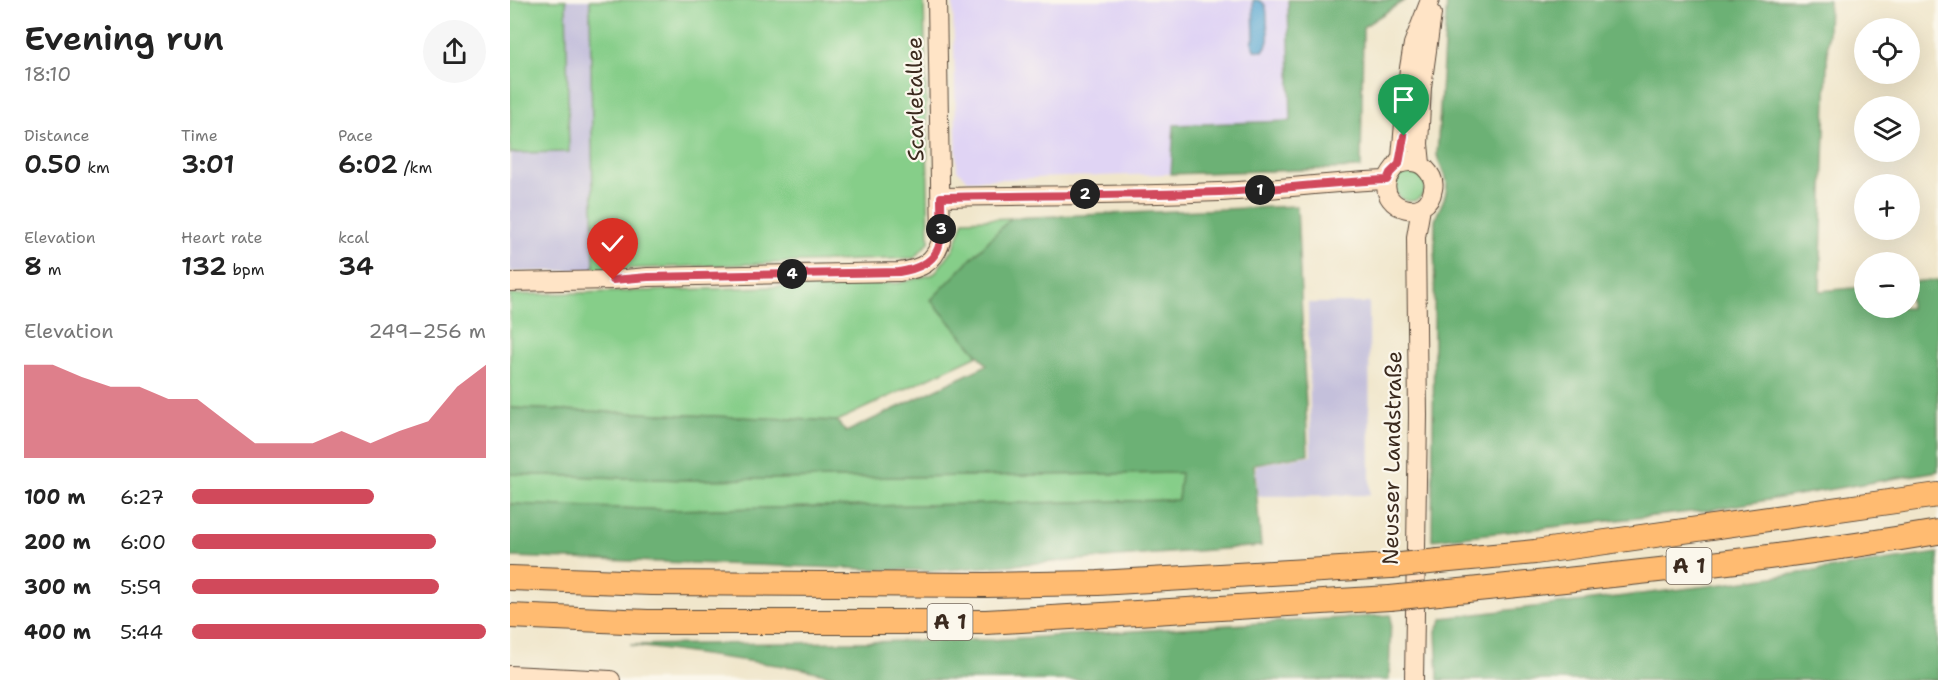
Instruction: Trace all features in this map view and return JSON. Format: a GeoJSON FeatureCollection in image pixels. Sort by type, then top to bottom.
{"type":"FeatureCollection","features":[{"type":"Feature","properties":{"kind":"highway","name":"A 1"},"geometry":{"type":"LineString","coordinates":[[510,578],[641,582],[997,585],[1098,583],[1391,566],[1546,550],[1938,495]]}},
{"type":"Feature","properties":{"kind":"highway","name":"A 1"},"geometry":{"type":"LineString","coordinates":[[510,616],[648,622],[986,622],[1390,598],[1652,571],[1938,532]]}},
{"type":"Feature","properties":{"kind":"street","name":"Scarletallee"},"geometry":{"type":"LineString","coordinates":[[510,282],[899,272],[928,264],[937,253],[941,241],[937,0]]}},
{"type":"Feature","properties":{"kind":"street","name":"Neusser Landstraße"},"geometry":{"type":"LineString","coordinates":[[1399,164],[1412,52],[1431,0]]}},
{"type":"Feature","properties":{"kind":"street","name":"Neusser Landstraße"},"geometry":{"type":"LineString","coordinates":[[1414,680],[1418,415],[1416,237],[1412,208],[1430,198],[1434,183],[1421,164],[1419,144],[1422,87],[1431,28],[1431,0]]}},
{"type":"Feature","properties":{"kind":"street"},"geometry":{"type":"LineString","coordinates":[[1412,208],[1391,200],[1387,186],[1390,173],[1399,164],[1406,162],[1421,164]]}},
{"type":"Feature","properties":{"kind":"street"},"geometry":{"type":"LineString","coordinates":[[941,197],[1220,192],[1314,186],[1338,182],[1387,186]]}},
{"type":"Feature","properties":{"kind":"street"},"geometry":{"type":"LineString","coordinates":[[510,675],[611,680]]}},
{"type":"Feature","properties":{"kind":"shaded area"},"geometry":{"type":"Polygon","coordinates":[[[510,0],[590,0],[594,270],[510,272],[510,0]]]}},
{"type":"Feature","properties":{"kind":"shaded area"},"geometry":{"type":"Polygon","coordinates":[[[953,0],[1364,0],[1361,168],[968,180],[957,170],[953,0]]]}},
{"type":"Feature","properties":{"kind":"shaded area"},"geometry":{"type":"Polygon","coordinates":[[[1308,303],[1369,303],[1370,495],[1258,496],[1256,465],[1311,455],[1308,303]]]}},
{"type":"Feature","properties":{"kind":"green space"},"geometry":{"type":"Polygon","coordinates":[[[510,0],[566,0],[569,152],[510,153],[510,0]]]}},
{"type":"Feature","properties":{"kind":"green space"},"geometry":{"type":"Polygon","coordinates":[[[590,0],[924,0],[929,242],[914,258],[594,270],[590,0]]]}},
{"type":"Feature","properties":{"kind":"green space"},"geometry":{"type":"Polygon","coordinates":[[[1288,0],[1405,0],[1363,27],[1361,168],[1171,174],[1174,125],[1291,121],[1288,0]]]}},
{"type":"Feature","properties":{"kind":"green space"},"geometry":{"type":"Polygon","coordinates":[[[1447,0],[1829,0],[1820,291],[1854,288],[1854,318],[1920,318],[1920,281],[1938,280],[1938,471],[1709,510],[1432,540],[1435,221],[1447,189],[1445,175],[1437,155],[1447,0]]]}},
{"type":"Feature","properties":{"kind":"green space"},"geometry":{"type":"Polygon","coordinates":[[[1410,171],[1416,172],[1424,180],[1424,192],[1416,200],[1410,201],[1404,200],[1396,192],[1395,186],[1396,180],[1404,172],[1410,171]]]}},
{"type":"Feature","properties":{"kind":"green space"},"geometry":{"type":"Polygon","coordinates":[[[1297,206],[1308,454],[1254,464],[1261,546],[932,571],[510,557],[510,504],[670,510],[1178,500],[1181,473],[688,480],[510,474],[510,408],[837,421],[846,432],[987,365],[931,300],[1011,218],[1297,206]]]}},
{"type":"Feature","properties":{"kind":"green space"},"geometry":{"type":"Polygon","coordinates":[[[1011,218],[931,300],[978,355],[837,421],[510,408],[510,295],[899,283],[934,274],[954,248],[964,220],[1011,218]]]}},
{"type":"Feature","properties":{"kind":"green space"},"geometry":{"type":"Polygon","coordinates":[[[1181,473],[1178,500],[670,510],[510,504],[510,474],[688,480],[1181,473]]]}},
{"type":"Feature","properties":{"kind":"green space"},"geometry":{"type":"Polygon","coordinates":[[[1938,553],[1938,680],[1438,680],[1436,631],[1443,618],[1724,584],[1938,553]]]}},
{"type":"Feature","properties":{"kind":"green space"},"geometry":{"type":"Polygon","coordinates":[[[1391,615],[1389,680],[850,680],[799,668],[630,645],[991,640],[1391,615]]]}},
{"type":"Feature","properties":{"kind":"water"},"geometry":{"type":"Polygon","coordinates":[[[1253,0],[1261,1],[1266,8],[1268,40],[1263,51],[1255,50],[1252,42],[1254,38],[1253,0]]]}},
{"type":"Feature","properties":{"kind":"route"},"geometry":{"type":"LineString","coordinates":[[613,280],[648,277],[913,270],[928,264],[937,253],[941,241],[941,197],[1220,192],[1387,180],[1399,164],[1404,136]]}}]}
